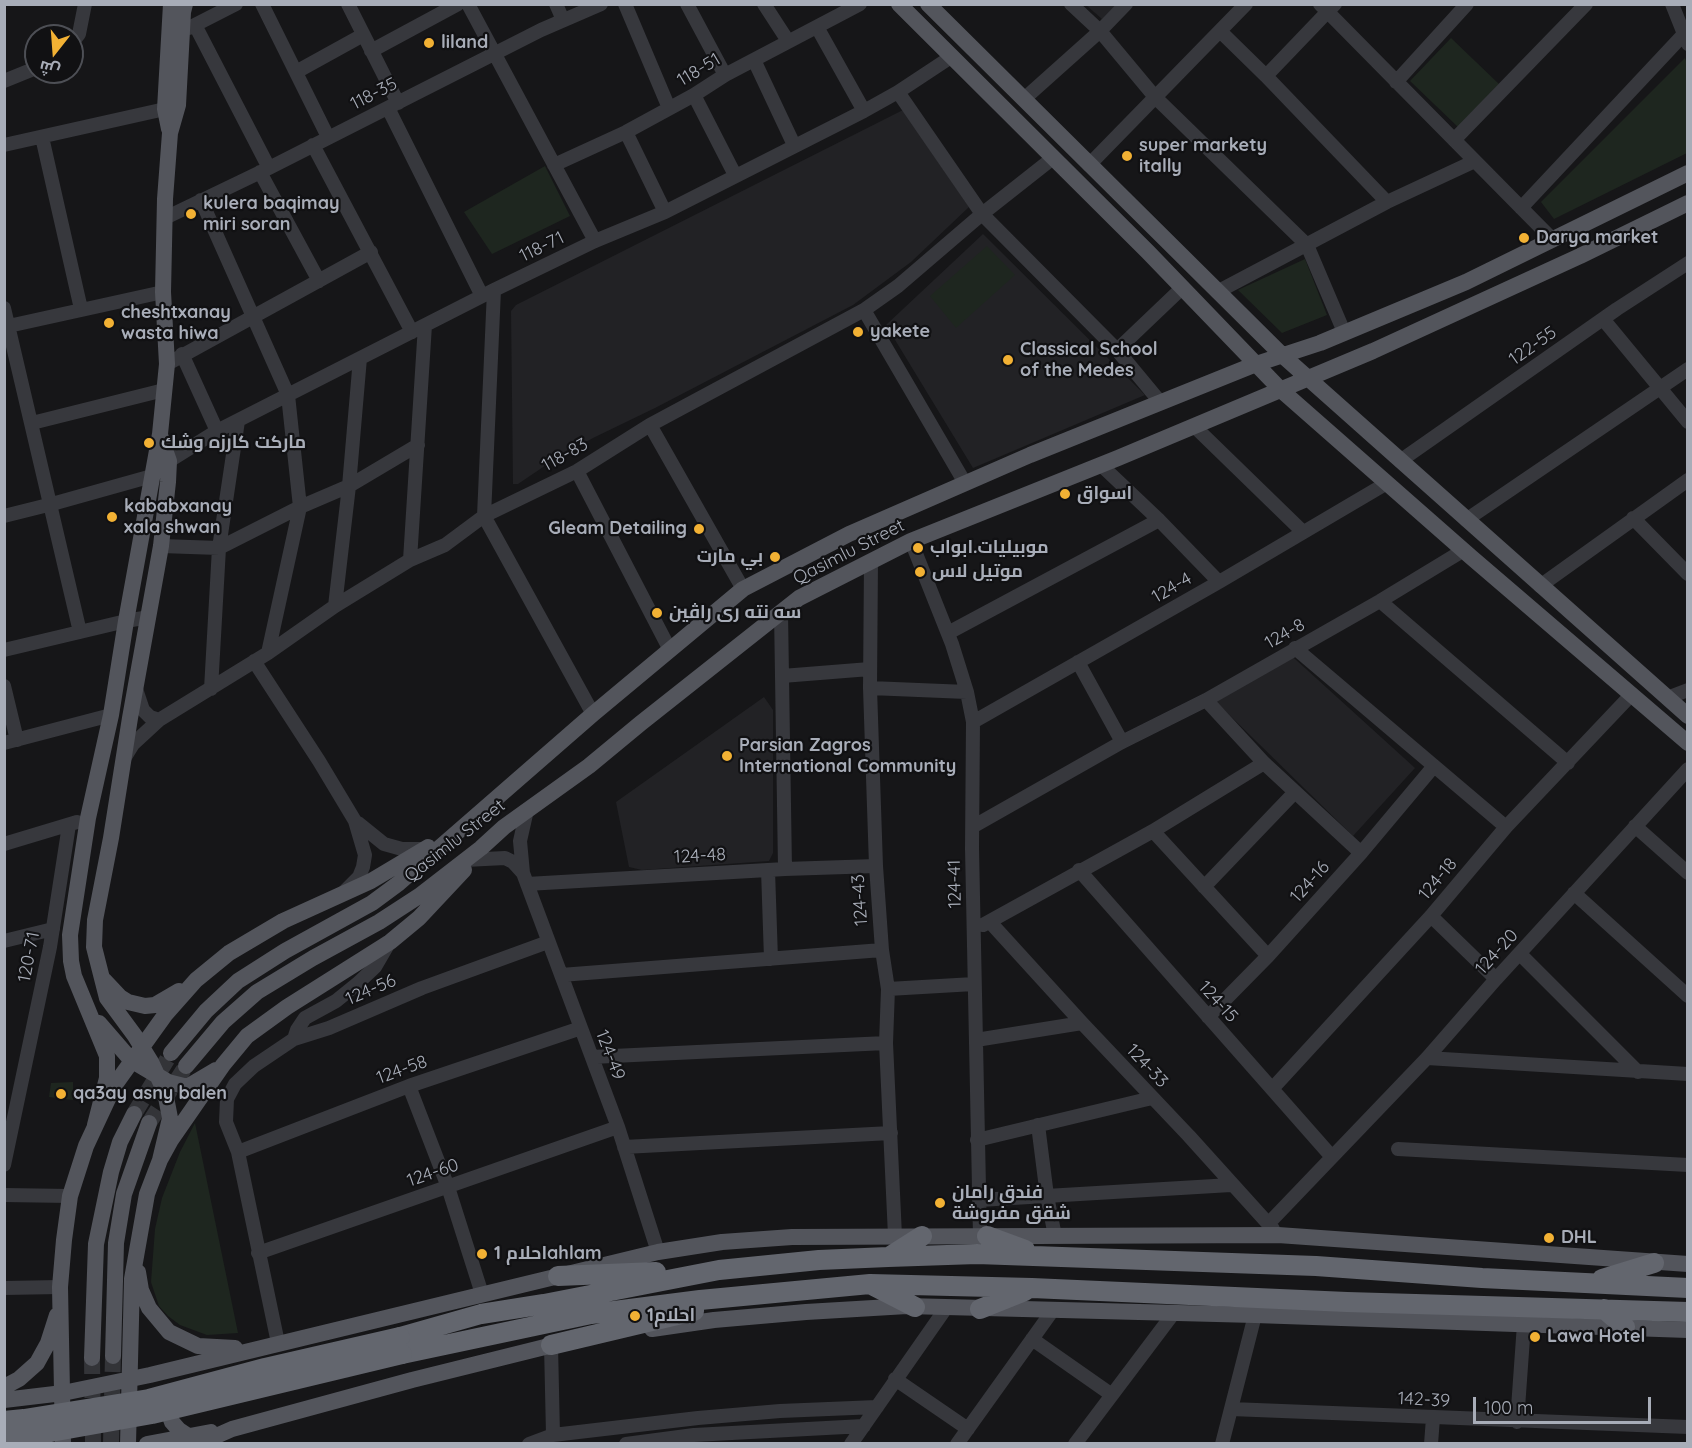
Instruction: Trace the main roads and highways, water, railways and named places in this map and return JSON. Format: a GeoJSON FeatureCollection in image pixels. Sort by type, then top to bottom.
{"type":"FeatureCollection","features":[{"type":"Feature","properties":{"kind":"highway"},"geometry":{"type":"LineString","coordinates":[[888,1257],[922,1236]]}},
{"type":"Feature","properties":{"kind":"highway"},"geometry":{"type":"LineString","coordinates":[[983,1236],[1041,1257]]}},
{"type":"Feature","properties":{"kind":"highway"},"geometry":{"type":"LineString","coordinates":[[558,1276],[719,1270],[819,1260],[977,1254],[1316,1266],[1482,1278],[1688,1288]]}},
{"type":"Feature","properties":{"kind":"highway"},"geometry":{"type":"LineString","coordinates":[[1590,1282],[1654,1263]]}},
{"type":"Feature","properties":{"kind":"highway"},"geometry":{"type":"LineString","coordinates":[[1314,1301],[1316,1266]]}},
{"type":"Feature","properties":{"kind":"highway"},"geometry":{"type":"LineString","coordinates":[[1347,1302],[1349,1268]]}},
{"type":"Feature","properties":{"kind":"highway"},"geometry":{"type":"LineString","coordinates":[[4,1437],[51,1432],[152,1414],[401,1346],[481,1314],[719,1270]]}},
{"type":"Feature","properties":{"kind":"highway"},"geometry":{"type":"LineString","coordinates":[[4,1421],[149,1398],[275,1365],[591,1314],[646,1306],[870,1284],[1032,1287],[1314,1301],[1688,1312]]}},
{"type":"Feature","properties":{"kind":"highway"},"geometry":{"type":"LineString","coordinates":[[870,1284],[915,1307]]}},
{"type":"Feature","properties":{"kind":"highway"},"geometry":{"type":"LineString","coordinates":[[980,1309],[1032,1287]]}},
{"type":"Feature","properties":{"kind":"highway"},"geometry":{"type":"LineString","coordinates":[[551,1345],[771,1293]]}},
{"type":"Feature","properties":{"kind":"highway"},"geometry":{"type":"LineString","coordinates":[[1604,1310],[1625,1327]]}},
{"type":"Feature","properties":{"kind":"main road"},"geometry":{"type":"LineString","coordinates":[[170,133],[165,109],[171,4]]}},
{"type":"Feature","properties":{"kind":"main road"},"geometry":{"type":"LineString","coordinates":[[63,1443],[60,1295],[64,1240],[70,1196],[95,1125],[108,1067],[104,1047],[74,976],[70,935],[88,818],[111,716],[160,434],[166,364],[163,292],[165,218],[170,133],[178,105],[185,4]]}},
{"type":"Feature","properties":{"kind":"main road"},"geometry":{"type":"LineString","coordinates":[[899,4],[1148,252],[1281,390],[1632,694],[1684,733]]}},
{"type":"Feature","properties":{"kind":"main road"},"geometry":{"type":"LineString","coordinates":[[928,4],[1282,356],[1688,716]]}},
{"type":"Feature","properties":{"kind":"main road","name":"Qasimlu Street"},"geometry":{"type":"LineString","coordinates":[[171,1053],[206,1011],[238,981],[285,951],[372,903],[399,883],[593,714],[743,589],[849,534],[965,483],[1256,364],[1344,332],[1466,282],[1688,172]]}},
{"type":"Feature","properties":{"kind":"main road","name":"Qasimlu Street"},"geometry":{"type":"LineString","coordinates":[[186,1066],[223,1022],[257,992],[303,963],[379,922],[419,896],[473,856],[527,810],[589,766],[799,598],[911,541],[1195,427],[1373,351],[1569,261],[1688,203]]}},
{"type":"Feature","properties":{"kind":"main road"},"geometry":{"type":"LineString","coordinates":[[1148,252],[1162,237]]}},
{"type":"Feature","properties":{"kind":"main road"},"geometry":{"type":"LineString","coordinates":[[136,1053],[135,1035],[110,1003],[99,975],[94,947],[95,920],[161,546],[169,461],[160,434]]}},
{"type":"Feature","properties":{"kind":"main road"},"geometry":{"type":"LineString","coordinates":[[96,782],[120,788]]}},
{"type":"Feature","properties":{"kind":"main road"},"geometry":{"type":"LineString","coordinates":[[99,975],[128,1002],[145,1006],[154,1005],[196,980],[229,953],[255,937],[283,921],[386,873],[475,818]]}},
{"type":"Feature","properties":{"kind":"main road"},"geometry":{"type":"LineString","coordinates":[[160,1160],[171,1140],[223,1065],[247,1036],[287,1007],[390,942],[425,912],[473,856]]}},
{"type":"Feature","properties":{"kind":"main road"},"geometry":{"type":"LineString","coordinates":[[95,1125],[114,1086],[136,1053],[196,980]]}},
{"type":"Feature","properties":{"kind":"main road"},"geometry":{"type":"LineString","coordinates":[[90,1013],[136,1053],[159,1078],[168,1103],[170,1118],[160,1160],[147,1194],[135,1258],[131,1292],[128,1443]]}},
{"type":"Feature","properties":{"kind":"main road"},"geometry":{"type":"LineString","coordinates":[[159,1078],[178,1085],[189,1086],[223,1065]]}},
{"type":"Feature","properties":{"kind":"main road"},"geometry":{"type":"LineString","coordinates":[[92,1358],[96,1244],[111,1172],[120,1142],[134,1114]]}},
{"type":"Feature","properties":{"kind":"main road"},"geometry":{"type":"LineString","coordinates":[[112,1356],[116,1243],[124,1194],[149,1123]]}},
{"type":"Feature","properties":{"kind":"main road"},"geometry":{"type":"LineString","coordinates":[[8,1395],[63,1393],[168,1371],[657,1252],[722,1242],[792,1237],[1055,1236],[1273,1229],[1654,1263],[1688,1264]]}},
{"type":"Feature","properties":{"kind":"main road"},"geometry":{"type":"LineString","coordinates":[[135,1258],[144,1299],[168,1332],[188,1342],[207,1347],[257,1348]]}},
{"type":"Feature","properties":{"kind":"main road"},"geometry":{"type":"LineString","coordinates":[[8,1395],[43,1354],[60,1295]]}},
{"type":"Feature","properties":{"kind":"main road"},"geometry":{"type":"LineString","coordinates":[[147,1443],[230,1436],[412,1380],[551,1345],[714,1320],[806,1312],[915,1307],[1255,1314],[1688,1330]]}},
{"type":"Feature","properties":{"kind":"main road"},"geometry":{"type":"LineString","coordinates":[[168,1371],[164,1392],[167,1411],[179,1431],[193,1440]]}},
{"type":"Feature","properties":{"kind":"main road"},"geometry":{"type":"LineString","coordinates":[[8,1395],[27,1408],[34,1431],[33,1443]]}},
{"type":"Feature","properties":{"kind":"tunnel"},"geometry":{"type":"LineString","coordinates":[[134,1114],[171,1053]]}},
{"type":"Feature","properties":{"kind":"tunnel"},"geometry":{"type":"LineString","coordinates":[[149,1123],[186,1066]]}},
{"type":"Feature","properties":{"kind":"tunnel"},"geometry":{"type":"LineString","coordinates":[[111,1444],[113,1356]]}},
{"type":"Feature","properties":{"kind":"tunnel"},"geometry":{"type":"LineString","coordinates":[[92,1358],[93,1444]]}},
{"type":"Feature","properties":{"kind":"place","name":"liland"},"geometry":{"type":"Point","coordinates":[429,43]}},
{"type":"Feature","properties":{"kind":"place","name":"super markety itally"},"geometry":{"type":"Point","coordinates":[1127,156]}},
{"type":"Feature","properties":{"kind":"place","name":"kulera baqimay miri soran"},"geometry":{"type":"Point","coordinates":[191,214]}},
{"type":"Feature","properties":{"kind":"place","name":"Darya market"},"geometry":{"type":"Point","coordinates":[1524,238]}},
{"type":"Feature","properties":{"kind":"place","name":"cheshtxanay wasta hiwa"},"geometry":{"type":"Point","coordinates":[109,323]}},
{"type":"Feature","properties":{"kind":"place","name":"yakete"},"geometry":{"type":"Point","coordinates":[858,332]}},
{"type":"Feature","properties":{"kind":"place","name":"Classical School of the Medes"},"geometry":{"type":"Point","coordinates":[1008,360]}},
{"type":"Feature","properties":{"kind":"place","name":"ماركت كارزه وشك"},"geometry":{"type":"Point","coordinates":[149,443]}},
{"type":"Feature","properties":{"kind":"place","name":"اسواق"},"geometry":{"type":"Point","coordinates":[1065,494]}},
{"type":"Feature","properties":{"kind":"place","name":"kababxanay xala shwan"},"geometry":{"type":"Point","coordinates":[112,517]}},
{"type":"Feature","properties":{"kind":"place","name":"Gleam Detailing"},"geometry":{"type":"Point","coordinates":[699,529]}},
{"type":"Feature","properties":{"kind":"place","name":"موبيليات.ابواب"},"geometry":{"type":"Point","coordinates":[918,548]}},
{"type":"Feature","properties":{"kind":"place","name":"بي مارت"},"geometry":{"type":"Point","coordinates":[775,557]}},
{"type":"Feature","properties":{"kind":"place","name":"موتيل لاس"},"geometry":{"type":"Point","coordinates":[920,572]}},
{"type":"Feature","properties":{"kind":"place","name":"سه نته رى راڤين"},"geometry":{"type":"Point","coordinates":[657,613]}},
{"type":"Feature","properties":{"kind":"place","name":"Parsian Zagros International Community"},"geometry":{"type":"Point","coordinates":[727,756]}},
{"type":"Feature","properties":{"kind":"place","name":"qa3ay asny balen"},"geometry":{"type":"Point","coordinates":[61,1094]}},
{"type":"Feature","properties":{"kind":"place","name":"فندق رامان شقق مفروشة"},"geometry":{"type":"Point","coordinates":[940,1203]}},
{"type":"Feature","properties":{"kind":"place","name":"DHL"},"geometry":{"type":"Point","coordinates":[1549,1238]}},
{"type":"Feature","properties":{"kind":"place","name":"احلام 1ahlam"},"geometry":{"type":"Point","coordinates":[482,1254]}},
{"type":"Feature","properties":{"kind":"place","name":"احلام1"},"geometry":{"type":"Point","coordinates":[635,1316]}},
{"type":"Feature","properties":{"kind":"place","name":"Lawa Hotel"},"geometry":{"type":"Point","coordinates":[1535,1337]}}]}
